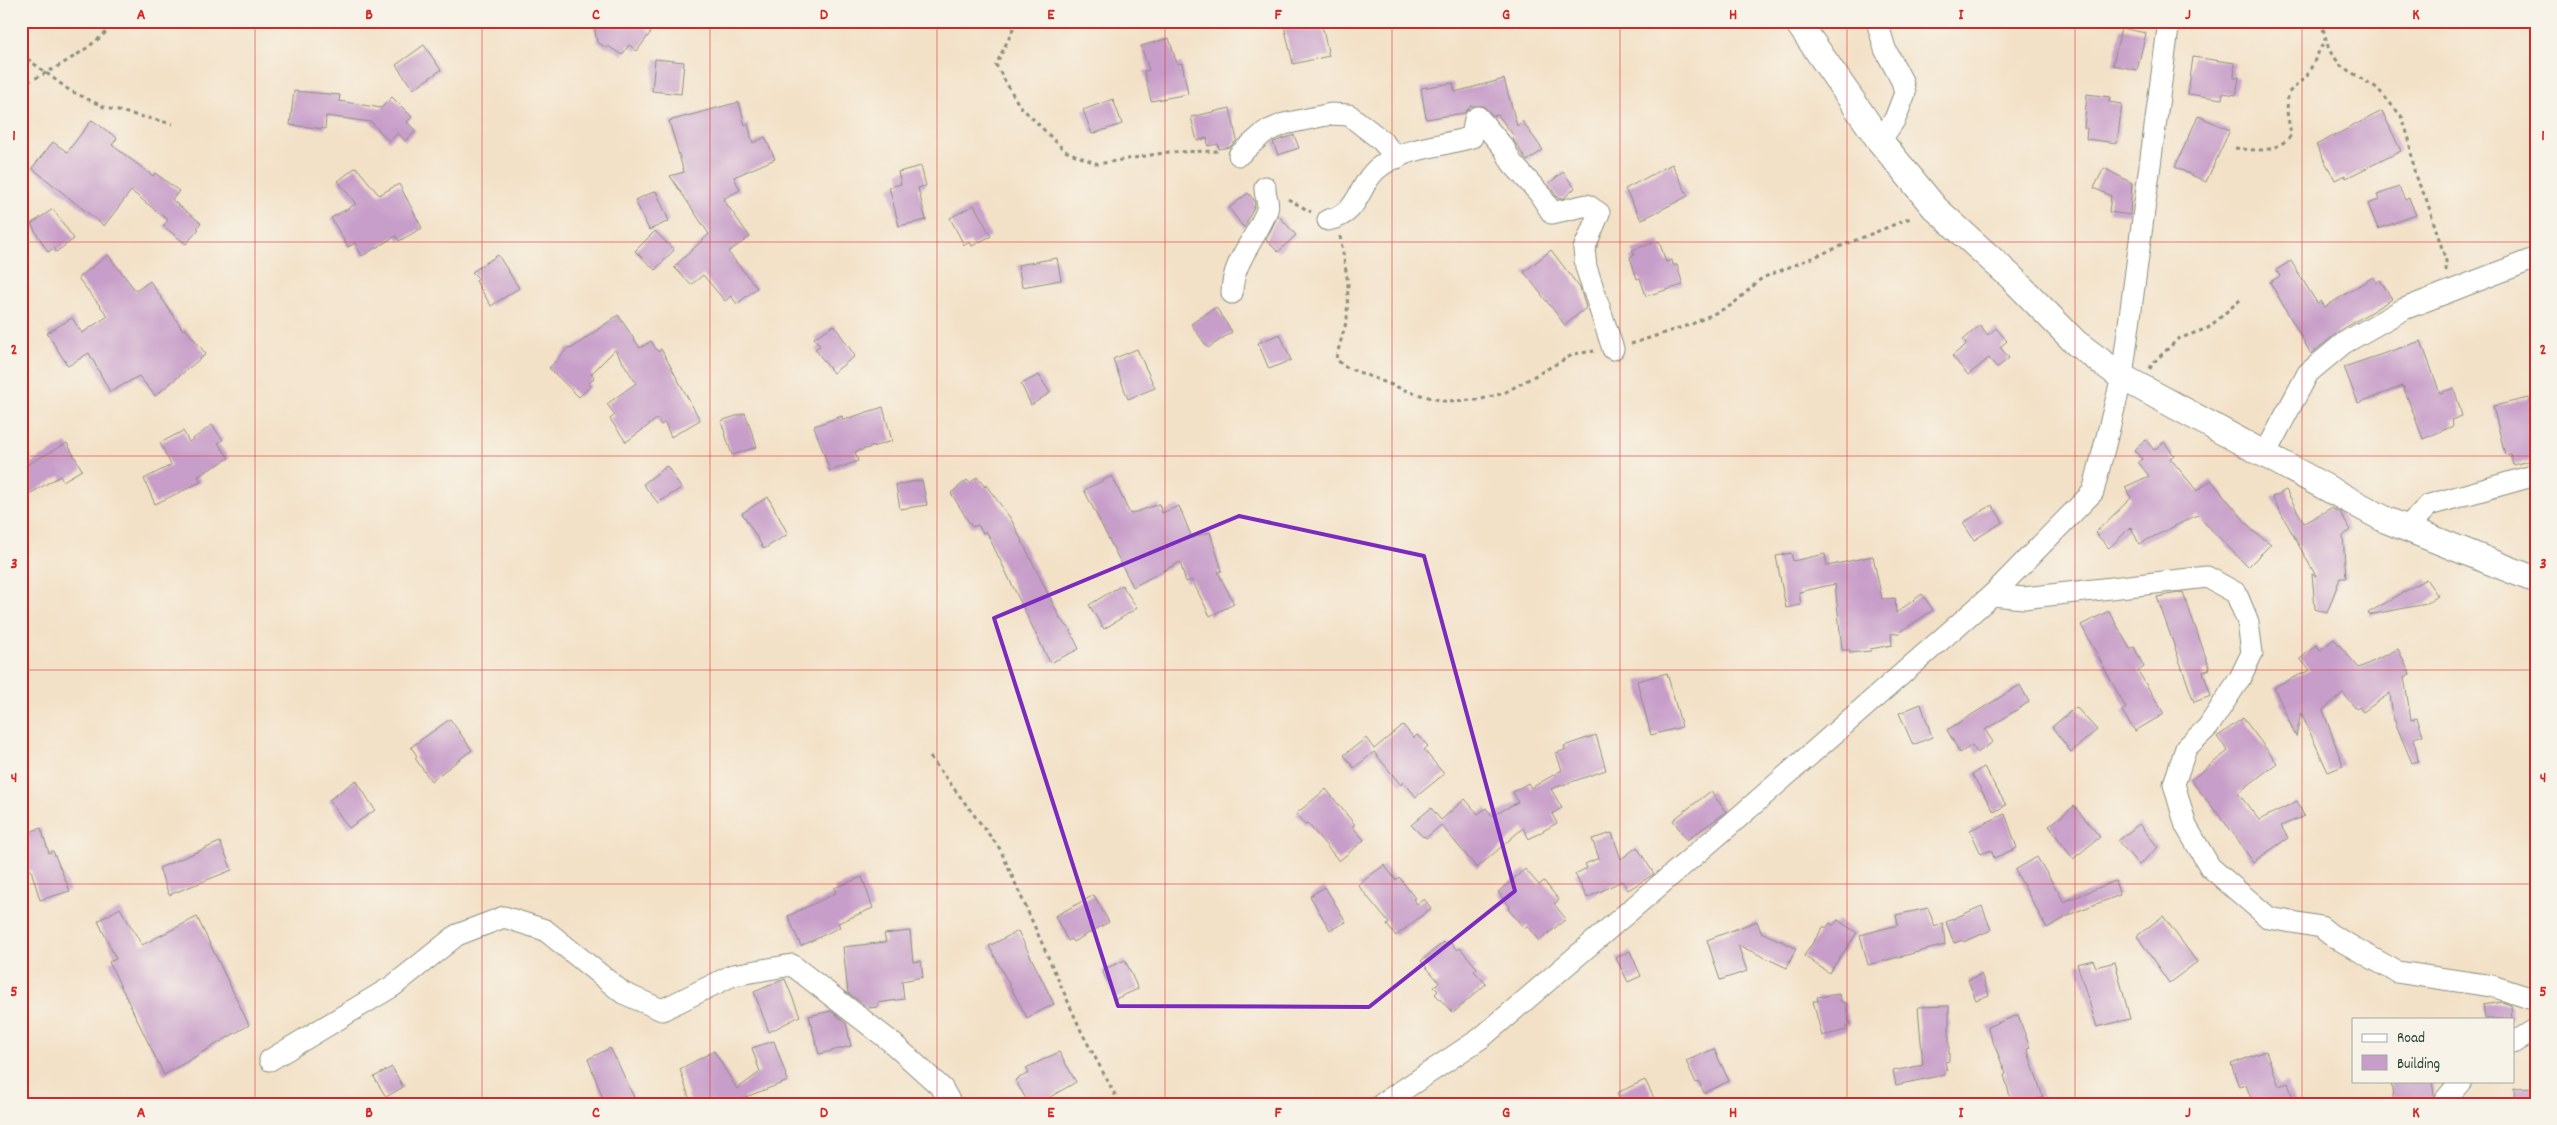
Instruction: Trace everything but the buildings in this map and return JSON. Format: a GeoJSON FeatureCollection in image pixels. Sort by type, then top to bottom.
{"type":"FeatureCollection","features":[{"type":"Feature","properties":{"kind":"street"},"geometry":{"type":"LineString","coordinates":[[1797,21],[1880,141],[1934,208],[2011,278],[2076,343],[2132,383],[2386,520],[2536,580]]}},
{"type":"Feature","properties":{"kind":"street"},"geometry":{"type":"LineString","coordinates":[[1877,21],[1885,49],[1902,81],[1905,92],[1895,119],[1880,141]]}},
{"type":"Feature","properties":{"kind":"street"},"geometry":{"type":"LineString","coordinates":[[1382,1104],[1481,1038],[1992,595],[2093,492],[2132,383],[2169,21]]}},
{"type":"Feature","properties":{"kind":"street"},"geometry":{"type":"LineString","coordinates":[[1239,155],[1265,132],[1284,124],[1331,114],[1350,115],[1381,140],[1397,158]]}},
{"type":"Feature","properties":{"kind":"street"},"geometry":{"type":"LineString","coordinates":[[1328,220],[1337,218],[1349,210],[1360,198],[1367,182],[1377,169],[1405,153],[1472,137],[1494,138],[1504,148],[1512,163],[1539,193],[1552,213],[1587,205],[1599,213],[1584,249],[1586,267],[1613,349]]}},
{"type":"Feature","properties":{"kind":"street"},"geometry":{"type":"LineString","coordinates":[[1232,293],[1232,280],[1267,210],[1265,187]]}},
{"type":"Feature","properties":{"kind":"street"},"geometry":{"type":"LineString","coordinates":[[2264,454],[2308,373],[2344,343],[2404,309],[2536,258]]}},
{"type":"Feature","properties":{"kind":"street"},"geometry":{"type":"LineString","coordinates":[[2407,527],[2429,504],[2536,475]]}},
{"type":"Feature","properties":{"kind":"street"},"geometry":{"type":"LineString","coordinates":[[1992,595],[2024,598],[2207,577],[2236,593],[2248,622],[2252,654],[2240,678],[2208,727],[2186,748],[2174,784],[2186,826],[2210,867],[2269,918],[2321,927],[2331,935],[2397,972],[2492,986],[2536,1000]]}},
{"type":"Feature","properties":{"kind":"street"},"geometry":{"type":"LineString","coordinates":[[270,1060],[394,986],[458,935],[504,917],[545,930],[623,993],[662,1010],[733,975],[792,965],[890,1041],[942,1088],[951,1104]]}},
{"type":"Feature","properties":{"kind":"street"},"geometry":{"type":"LineString","coordinates":[[2514,1042],[2536,1029]]}},
{"type":"Feature","properties":{"kind":"street"},"geometry":{"type":"LineString","coordinates":[[2442,1104],[2460,1082]]}},
{"type":"Feature","properties":{"kind":"path"},"geometry":{"type":"LineString","coordinates":[[21,85],[49,72],[108,31],[117,21]]}},
{"type":"Feature","properties":{"kind":"path"},"geometry":{"type":"LineString","coordinates":[[1017,21],[996,65],[1019,105],[1064,152],[1098,164],[1169,152],[1228,151],[1239,155]]}},
{"type":"Feature","properties":{"kind":"path"},"geometry":{"type":"LineString","coordinates":[[2321,21],[2325,39],[2341,66],[2377,88],[2402,117],[2409,139],[2415,176],[2426,198],[2446,261],[2442,295]]}},
{"type":"Feature","properties":{"kind":"path"},"geometry":{"type":"LineString","coordinates":[[2235,148],[2260,151],[2285,143],[2291,135],[2287,112],[2288,93],[2307,76],[2325,39]]}},
{"type":"Feature","properties":{"kind":"path"},"geometry":{"type":"LineString","coordinates":[[21,54],[49,72],[69,90],[106,108],[173,124]]}},
{"type":"Feature","properties":{"kind":"path"},"geometry":{"type":"LineString","coordinates":[[1265,187],[1328,220],[1340,236],[1348,283],[1348,319],[1336,358],[1343,366],[1410,392],[1443,401],[1478,400],[1504,393],[1574,354],[1613,349],[1692,324],[1732,305],[1762,278],[1934,208]]}},
{"type":"Feature","properties":{"kind":"path"},"geometry":{"type":"LineString","coordinates":[[2132,383],[2178,339],[2208,328],[2240,300]]}},
{"type":"Feature","properties":{"kind":"path"},"geometry":{"type":"LineString","coordinates":[[21,362],[27,368],[25,386],[21,386]]}},
{"type":"Feature","properties":{"kind":"path"},"geometry":{"type":"LineString","coordinates":[[930,757],[1000,849],[1082,1033],[1120,1104]]}},
{"type":"Feature","properties":{"kind":"highlighted area"},"geometry":{"type":"Polygon","coordinates":[[[1239,516],[1424,556],[1515,891],[1369,1007],[1118,1006],[994,618],[1239,516]]]}}]}
